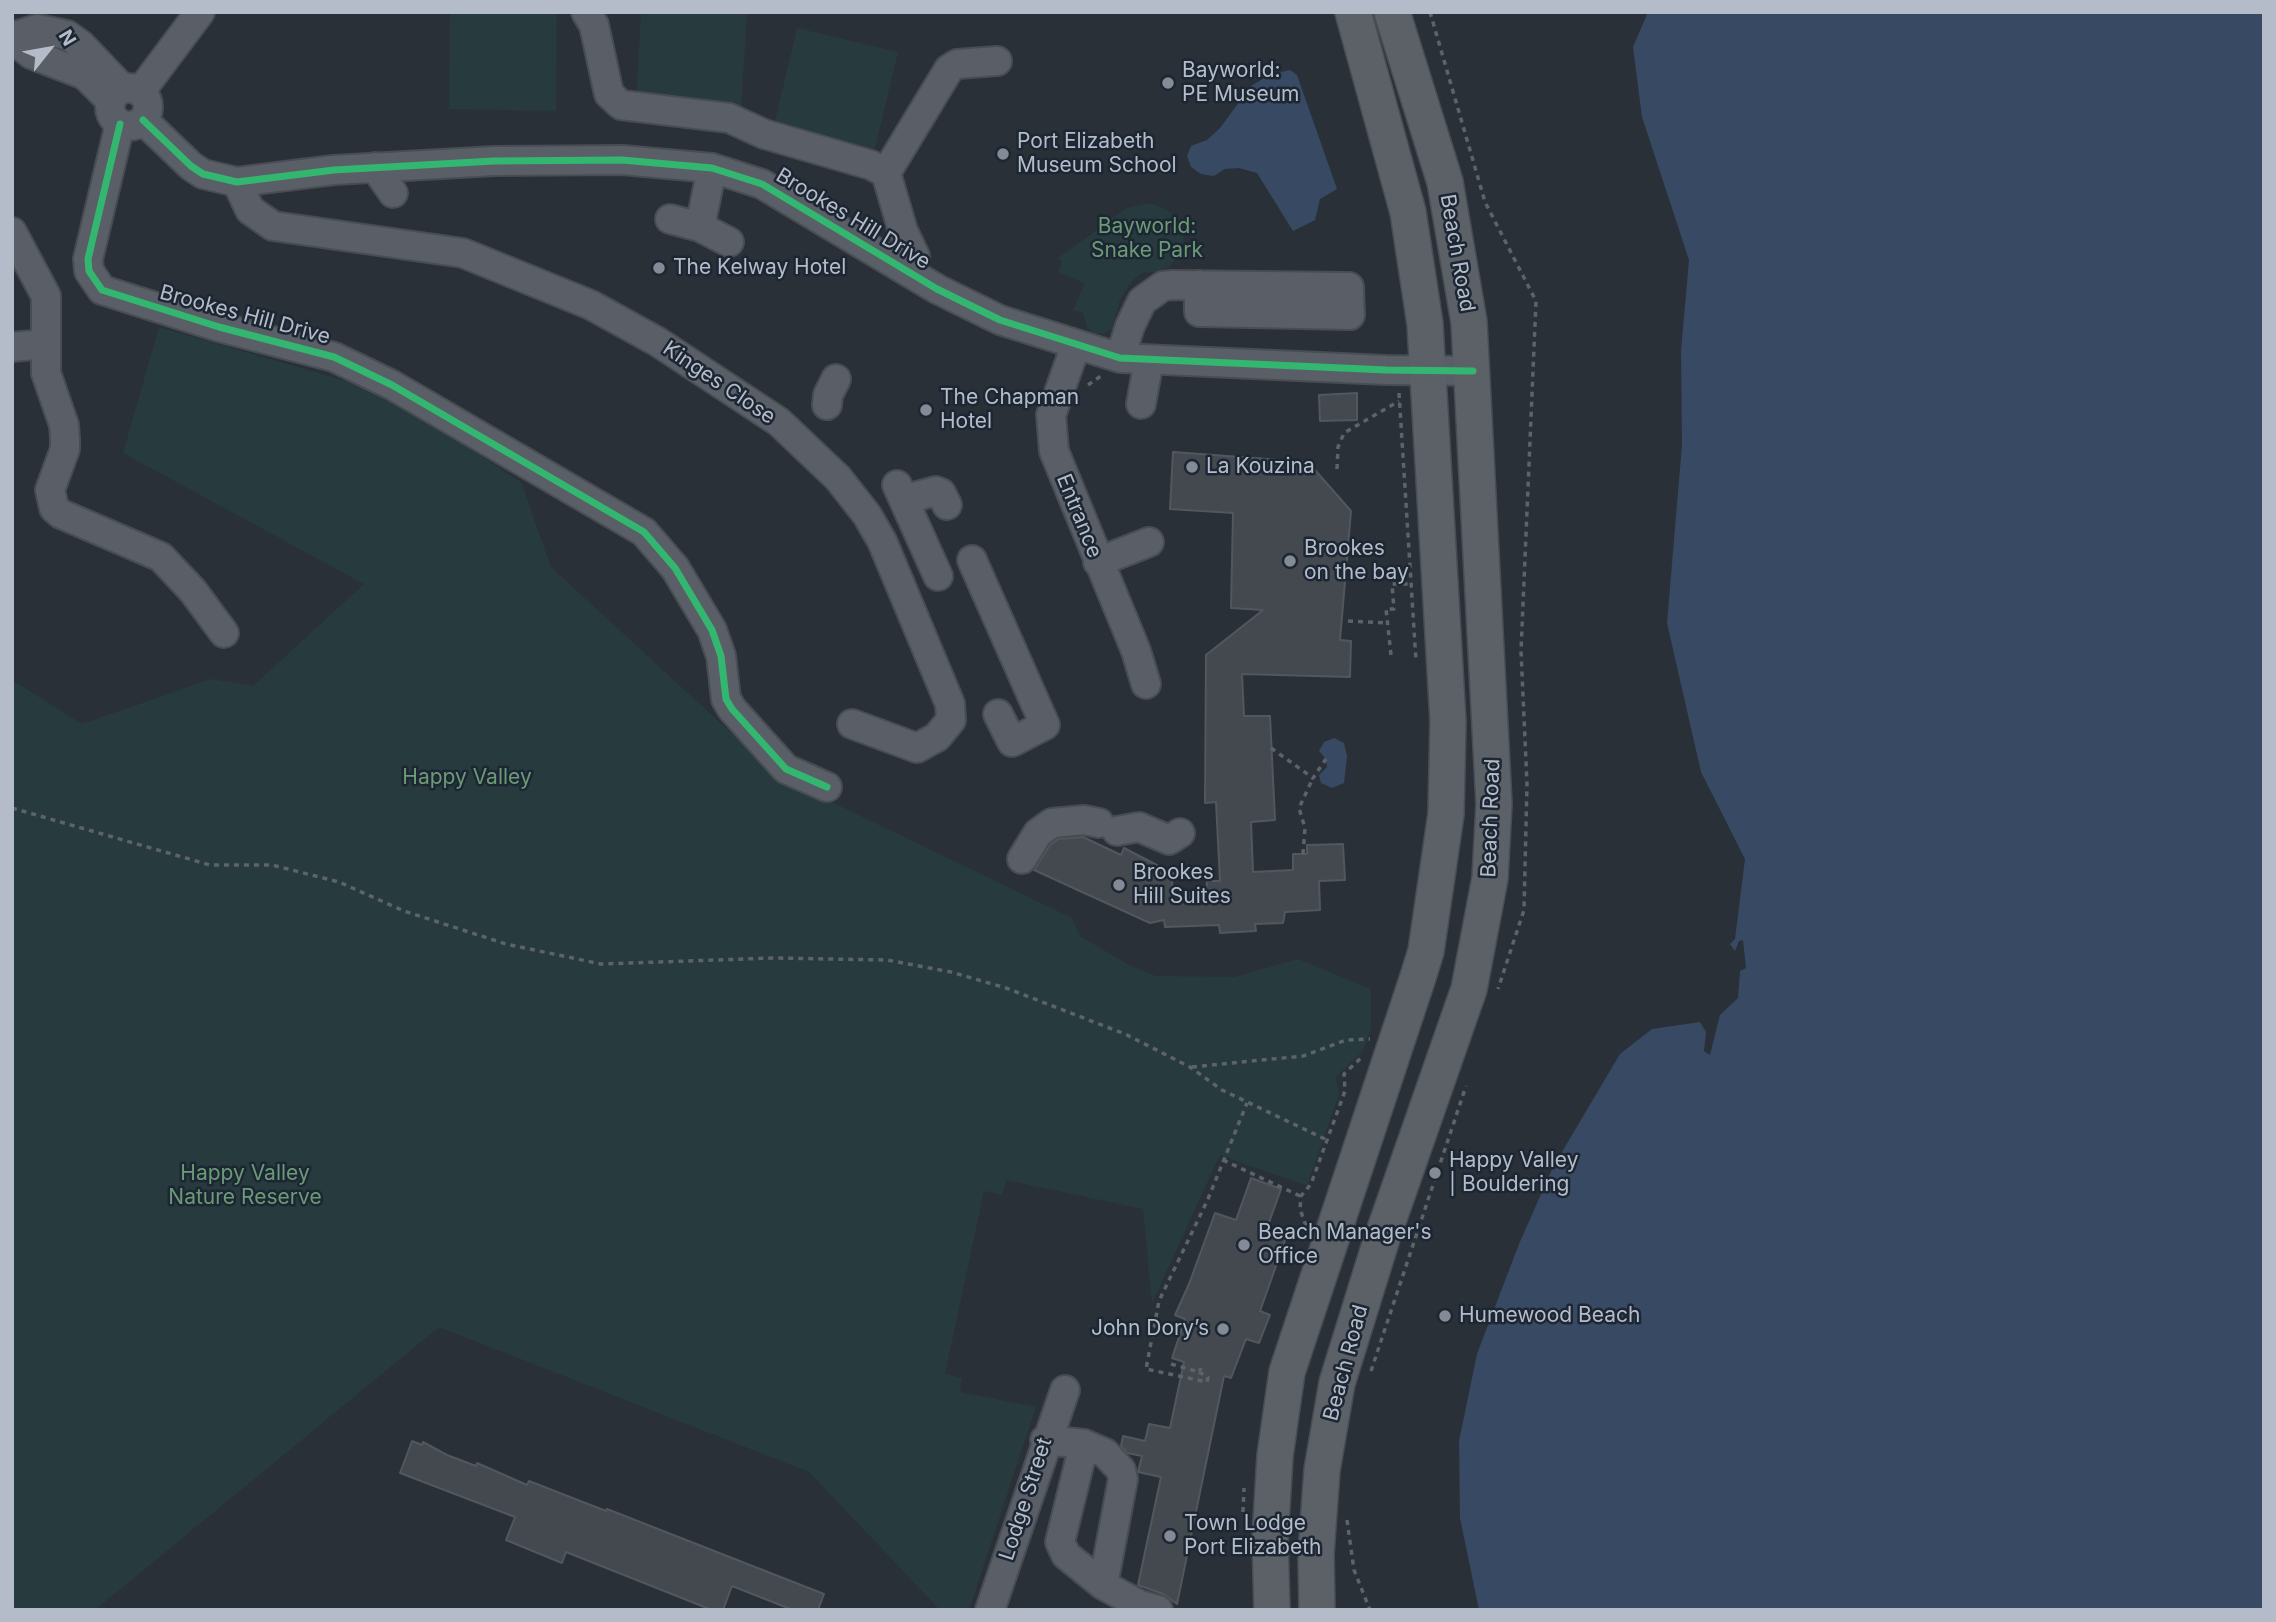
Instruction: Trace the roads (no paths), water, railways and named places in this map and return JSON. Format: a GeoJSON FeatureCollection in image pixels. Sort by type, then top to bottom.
{"type":"FeatureCollection","features":[{"type":"Feature","properties":{"kind":"main road","name":"Beach Road"},"geometry":{"type":"LineString","coordinates":[[1272,1610],[1270,1539],[1275,1456],[1287,1372],[1322,1226],[1378,1063],[1426,951],[1446,814],[1448,721],[1425,324],[1408,212],[1353,12]]}},
{"type":"Feature","properties":{"kind":"main road","name":"Beach Road"},"geometry":{"type":"LineString","coordinates":[[1317,1610],[1316,1554],[1324,1457],[1337,1383],[1382,1238],[1435,1093],[1469,989],[1490,878],[1494,804],[1494,755],[1479,550],[1473,371],[1454,220],[1392,12]]}},
{"type":"Feature","properties":{"kind":"street"},"geometry":{"type":"LineString","coordinates":[[12,38],[40,58],[85,75],[127,105],[200,12]]}},
{"type":"Feature","properties":{"kind":"street"},"geometry":{"type":"LineString","coordinates":[[586,12],[594,25],[609,94],[621,105],[729,118],[764,134],[872,165],[886,173],[903,231],[915,256],[912,273]]}},
{"type":"Feature","properties":{"kind":"street"},"geometry":{"type":"LineString","coordinates":[[886,173],[949,69],[957,64],[997,61]]}},
{"type":"Feature","properties":{"kind":"street","name":"Brookes Hill Drive"},"geometry":{"type":"LineString","coordinates":[[827,787],[786,769],[732,709],[723,687],[721,656],[712,630],[675,568],[644,532],[391,385],[334,357],[219,327],[102,290],[89,271],[88,258],[127,105],[191,166],[203,174],[237,182],[375,167],[550,159],[622,160],[712,169],[761,184],[912,273],[1000,320],[1148,366],[1473,371]]}},
{"type":"Feature","properties":{"kind":"street"},"geometry":{"type":"LineString","coordinates":[[375,167],[393,193]]}},
{"type":"Feature","properties":{"kind":"street"},"geometry":{"type":"LineString","coordinates":[[699,227],[712,169]]}},
{"type":"Feature","properties":{"kind":"street","name":"Kinges Close"},"geometry":{"type":"LineString","coordinates":[[237,182],[250,210],[273,226],[463,253],[591,305],[658,342],[779,422],[838,478],[867,515],[882,541],[950,704],[951,720],[937,737],[917,748],[852,724]]}},
{"type":"Feature","properties":{"kind":"street"},"geometry":{"type":"LineString","coordinates":[[670,219],[699,227],[729,242]]}},
{"type":"Feature","properties":{"kind":"street"},"geometry":{"type":"LineString","coordinates":[[12,232],[43,287],[47,307],[46,373],[64,425],[65,439],[65,449],[50,490],[54,508],[61,514],[161,557],[187,583],[224,633]]}},
{"type":"Feature","properties":{"kind":"street"},"geometry":{"type":"LineString","coordinates":[[1120,358],[1130,326],[1147,295],[1163,286],[1199,285],[1349,287],[1350,315],[1199,312],[1199,285]]}},
{"type":"Feature","properties":{"kind":"street"},"geometry":{"type":"LineString","coordinates":[[12,347],[45,344]]}},
{"type":"Feature","properties":{"kind":"street","name":"Entrance"},"geometry":{"type":"LineString","coordinates":[[1076,345],[1057,392],[1051,427],[1057,461],[1136,650],[1146,684]]}},
{"type":"Feature","properties":{"kind":"street"},"geometry":{"type":"LineString","coordinates":[[1141,404],[1148,366]]}},
{"type":"Feature","properties":{"kind":"street"},"geometry":{"type":"LineString","coordinates":[[938,576],[902,492],[936,491],[947,505]]}},
{"type":"Feature","properties":{"kind":"street"},"geometry":{"type":"LineString","coordinates":[[1098,562],[1149,542]]}},
{"type":"Feature","properties":{"kind":"street"},"geometry":{"type":"LineString","coordinates":[[972,560],[1045,725],[1012,742],[998,714]]}},
{"type":"Feature","properties":{"kind":"street"},"geometry":{"type":"LineString","coordinates":[[1021,859],[1038,833],[1052,823],[1084,820],[1108,827],[1139,827],[1168,840],[1180,833]]}},
{"type":"Feature","properties":{"kind":"street","name":"Lodge Street"},"geometry":{"type":"LineString","coordinates":[[990,1610],[1045,1440],[1065,1390]]}},
{"type":"Feature","properties":{"kind":"street"},"geometry":{"type":"LineString","coordinates":[[1045,1440],[1084,1444],[1105,1453],[1118,1466],[1123,1479],[1103,1585]]}},
{"type":"Feature","properties":{"kind":"street"},"geometry":{"type":"LineString","coordinates":[[1084,1444],[1060,1542],[1066,1555],[1103,1585],[1140,1605],[1158,1610]]}},
{"type":"Feature","properties":{"kind":"water"},"geometry":{"type":"Polygon","coordinates":[[[1648,12],[2264,12],[2264,1610],[1479,1610],[1460,1518],[1459,1441],[1477,1354],[1519,1244],[1553,1167],[1620,1054],[1652,1029],[1700,1022],[1706,1032],[1704,1051],[1710,1055],[1720,1015],[1738,998],[1740,971],[1746,968],[1743,940],[1739,941],[1735,951],[1730,944],[1735,939],[1745,859],[1701,772],[1667,623],[1682,445],[1681,351],[1689,260],[1642,117],[1633,47],[1648,12]]]}},
{"type":"Feature","properties":{"kind":"water"},"geometry":{"type":"Polygon","coordinates":[[[1290,70],[1297,75],[1337,189],[1320,199],[1315,220],[1293,231],[1257,173],[1239,168],[1225,169],[1214,176],[1201,174],[1191,167],[1187,156],[1191,146],[1207,140],[1220,128],[1251,86],[1269,75],[1290,70]]]}},
{"type":"Feature","properties":{"kind":"water"},"geometry":{"type":"Polygon","coordinates":[[[1334,738],[1344,743],[1347,756],[1344,783],[1332,788],[1321,783],[1319,775],[1327,767],[1326,759],[1319,751],[1324,742],[1334,738]]]}},
{"type":"Feature","properties":{"kind":"place","name":"Bayworld: PE Museum"},"geometry":{"type":"Point","coordinates":[1168,83]}},
{"type":"Feature","properties":{"kind":"place","name":"Port Elizabeth Museum School"},"geometry":{"type":"Point","coordinates":[1003,154]}},
{"type":"Feature","properties":{"kind":"place","name":"The Kelway Hotel"},"geometry":{"type":"Point","coordinates":[659,268]}},
{"type":"Feature","properties":{"kind":"place","name":"The Chapman Hotel"},"geometry":{"type":"Point","coordinates":[926,410]}},
{"type":"Feature","properties":{"kind":"place","name":"La Kouzina"},"geometry":{"type":"Point","coordinates":[1192,467]}},
{"type":"Feature","properties":{"kind":"place","name":"Brookes on the bay"},"geometry":{"type":"Point","coordinates":[1290,561]}},
{"type":"Feature","properties":{"kind":"place","name":"Brookes Hill Suites"},"geometry":{"type":"Point","coordinates":[1119,885]}},
{"type":"Feature","properties":{"kind":"place","name":"Happy Valley | Bouldering"},"geometry":{"type":"Point","coordinates":[1435,1173]}},
{"type":"Feature","properties":{"kind":"place","name":"Beach Manager's Office"},"geometry":{"type":"Point","coordinates":[1244,1245]}},
{"type":"Feature","properties":{"kind":"place","name":"Humewood Beach"},"geometry":{"type":"Point","coordinates":[1445,1316]}},
{"type":"Feature","properties":{"kind":"place","name":"John Dory’s"},"geometry":{"type":"Point","coordinates":[1223,1329]}},
{"type":"Feature","properties":{"kind":"place","name":"Town Lodge Port Elizabeth"},"geometry":{"type":"Point","coordinates":[1170,1536]}},
{"type":"Feature","properties":{"kind":"park label","name":"Bayworld: Snake Park"},"geometry":{"type":"Point","coordinates":[1147,239]}},
{"type":"Feature","properties":{"kind":"park label","name":"Happy Valley"},"geometry":{"type":"Point","coordinates":[467,778]}},
{"type":"Feature","properties":{"kind":"park label","name":"Happy Valley Nature Reserve"},"geometry":{"type":"Point","coordinates":[245,1186]}}]}
